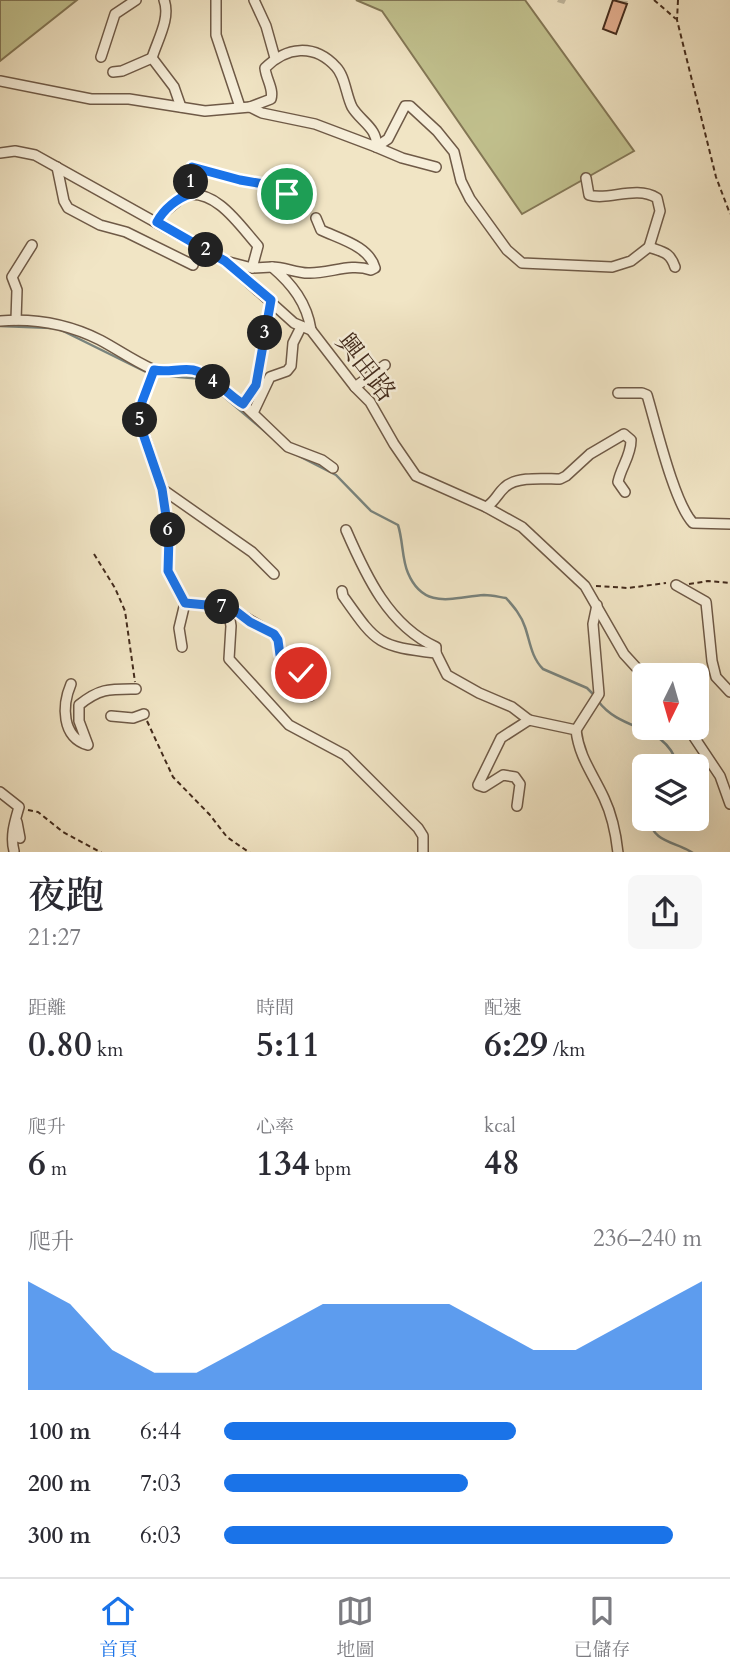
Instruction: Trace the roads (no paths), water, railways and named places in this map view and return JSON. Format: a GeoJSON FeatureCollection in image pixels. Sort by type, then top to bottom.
{"type":"FeatureCollection","features":[{"type":"Feature","properties":{"kind":"street"},"geometry":{"type":"LineString","coordinates":[[101,57],[115,14],[136,0]]}},
{"type":"Feature","properties":{"kind":"street"},"geometry":{"type":"LineString","coordinates":[[113,72],[152,58],[161,36],[166,6],[164,0]]}},
{"type":"Feature","properties":{"kind":"street"},"geometry":{"type":"LineString","coordinates":[[216,0],[216,35],[245,107],[315,124],[402,158],[436,167]]}},
{"type":"Feature","properties":{"kind":"street"},"geometry":{"type":"LineString","coordinates":[[254,0],[266,26],[275,58]]}},
{"type":"Feature","properties":{"kind":"street"},"geometry":{"type":"LineString","coordinates":[[0,81],[91,99],[129,99],[205,111],[245,107],[271,99],[273,93],[265,68],[275,58],[293,50],[306,50],[322,56],[337,68],[353,109],[375,133],[376,147]]}},
{"type":"Feature","properties":{"kind":"street"},"geometry":{"type":"LineString","coordinates":[[152,58],[174,87],[181,107]]}},
{"type":"Feature","properties":{"kind":"street"},"geometry":{"type":"LineString","coordinates":[[376,147],[388,139],[405,106],[415,108],[454,152],[461,181],[470,199],[507,250],[522,263],[612,267],[631,261],[649,247],[660,211],[657,198],[652,194],[621,192],[594,197],[589,195],[586,178]]}},
{"type":"Feature","properties":{"kind":"street","name":"興田路"},"geometry":{"type":"LineString","coordinates":[[0,153],[25,151],[157,222],[225,261],[294,323],[311,330],[370,402],[416,475],[522,527],[585,586],[624,654],[632,663]]}},
{"type":"Feature","properties":{"kind":"street"},"geometry":{"type":"LineString","coordinates":[[58,167],[64,201],[68,208],[100,225],[126,232],[193,265]]}},
{"type":"Feature","properties":{"kind":"street"},"geometry":{"type":"LineString","coordinates":[[191,194],[192,167],[275,186],[287,194]]}},
{"type":"Feature","properties":{"kind":"street"},"geometry":{"type":"LineString","coordinates":[[157,222],[167,209],[185,195],[191,194],[215,201],[258,247],[252,268]]}},
{"type":"Feature","properties":{"kind":"street"},"geometry":{"type":"LineString","coordinates":[[225,261],[252,268],[285,267],[308,274],[360,267],[371,270],[374,268],[369,255],[321,230],[316,218]]}},
{"type":"Feature","properties":{"kind":"street"},"geometry":{"type":"LineString","coordinates":[[16,320],[17,290],[12,277],[32,245]]}},
{"type":"Feature","properties":{"kind":"street"},"geometry":{"type":"LineString","coordinates":[[649,247],[667,253],[675,267]]}},
{"type":"Feature","properties":{"kind":"street"},"geometry":{"type":"LineString","coordinates":[[272,267],[290,282],[299,296],[311,330]]}},
{"type":"Feature","properties":{"kind":"street"},"geometry":{"type":"LineString","coordinates":[[243,404],[256,385],[271,300]]}},
{"type":"Feature","properties":{"kind":"street"},"geometry":{"type":"LineString","coordinates":[[0,321],[45,321],[65,326],[98,339],[154,370],[192,370],[202,373],[243,404],[288,447],[322,460],[333,468]]}},
{"type":"Feature","properties":{"kind":"street"},"geometry":{"type":"LineString","coordinates":[[253,413],[270,377],[287,371],[291,366],[293,343],[301,327]]}},
{"type":"Feature","properties":{"kind":"street"},"geometry":{"type":"LineString","coordinates":[[355,387],[385,365]]}},
{"type":"Feature","properties":{"kind":"street"},"geometry":{"type":"LineString","coordinates":[[154,370],[142,402],[139,422],[162,489],[169,536],[168,571],[185,603],[179,628],[182,647]]}},
{"type":"Feature","properties":{"kind":"street"},"geometry":{"type":"LineString","coordinates":[[618,393],[646,395],[680,504],[690,520],[693,523],[730,524]]}},
{"type":"Feature","properties":{"kind":"street"},"geometry":{"type":"LineString","coordinates":[[486,508],[493,504],[507,485],[519,481],[560,479],[590,454],[624,434],[631,440],[629,456],[620,471],[618,482],[625,492]]}},
{"type":"Feature","properties":{"kind":"street"},"geometry":{"type":"LineString","coordinates":[[162,489],[252,552],[274,574]]}},
{"type":"Feature","properties":{"kind":"street"},"geometry":{"type":"LineString","coordinates":[[346,530],[358,559],[384,605],[411,634],[436,647],[436,653],[447,675],[512,707],[529,720],[576,730]]}},
{"type":"Feature","properties":{"kind":"street"},"geometry":{"type":"LineString","coordinates":[[676,585],[706,602],[716,677],[730,691]]}},
{"type":"Feature","properties":{"kind":"street"},"geometry":{"type":"LineString","coordinates":[[342,591],[342,596],[369,634],[392,646],[436,653]]}},
{"type":"Feature","properties":{"kind":"street"},"geometry":{"type":"LineString","coordinates":[[185,603],[228,607],[274,634],[278,640],[280,655],[301,673],[310,696]]}},
{"type":"Feature","properties":{"kind":"street"},"geometry":{"type":"LineString","coordinates":[[597,606],[593,636],[599,694],[576,730],[578,748],[605,800],[615,831],[618,852]]}},
{"type":"Feature","properties":{"kind":"street"},"geometry":{"type":"LineString","coordinates":[[228,607],[231,625],[229,659],[289,725],[345,755],[418,828],[423,836],[423,852]]}},
{"type":"Feature","properties":{"kind":"street"},"geometry":{"type":"LineString","coordinates":[[71,684],[64,700],[65,718],[71,733],[81,743],[88,745],[79,721],[79,705],[93,694],[112,689],[136,688]]}},
{"type":"Feature","properties":{"kind":"street"},"geometry":{"type":"LineString","coordinates":[[111,716],[133,718],[144,714]]}},
{"type":"Feature","properties":{"kind":"street"},"geometry":{"type":"LineString","coordinates":[[517,806],[520,784],[515,777],[503,775],[484,787],[478,785],[501,738],[529,720]]}},
{"type":"Feature","properties":{"kind":"street"},"geometry":{"type":"LineString","coordinates":[[696,740],[720,776],[730,804]]}},
{"type":"Feature","properties":{"kind":"street"},"geometry":{"type":"LineString","coordinates":[[0,792],[18,812],[20,838]]}},
{"type":"Feature","properties":{"kind":"street"},"geometry":{"type":"LineString","coordinates":[[14,851],[12,843],[18,812]]}},
{"type":"Feature","properties":{"kind":"waterway"},"geometry":{"type":"LineString","coordinates":[[0,326],[51,328]]}},
{"type":"Feature","properties":{"kind":"waterway"},"geometry":{"type":"LineString","coordinates":[[57,328],[148,373]]}},
{"type":"Feature","properties":{"kind":"waterway"},"geometry":{"type":"LineString","coordinates":[[155,375],[203,379],[281,445]]}},
{"type":"Feature","properties":{"kind":"waterway"},"geometry":{"type":"LineString","coordinates":[[289,451],[336,475],[371,511],[398,525],[406,568],[422,593],[441,599],[484,595],[506,598],[521,619],[533,654],[543,669],[587,688],[594,695]]}},
{"type":"Feature","properties":{"kind":"waterway"},"geometry":{"type":"LineString","coordinates":[[598,701],[619,719],[664,742],[673,754]]}},
{"type":"Feature","properties":{"kind":"waterway"},"geometry":{"type":"LineString","coordinates":[[654,831],[666,841],[692,852]]}}]}
